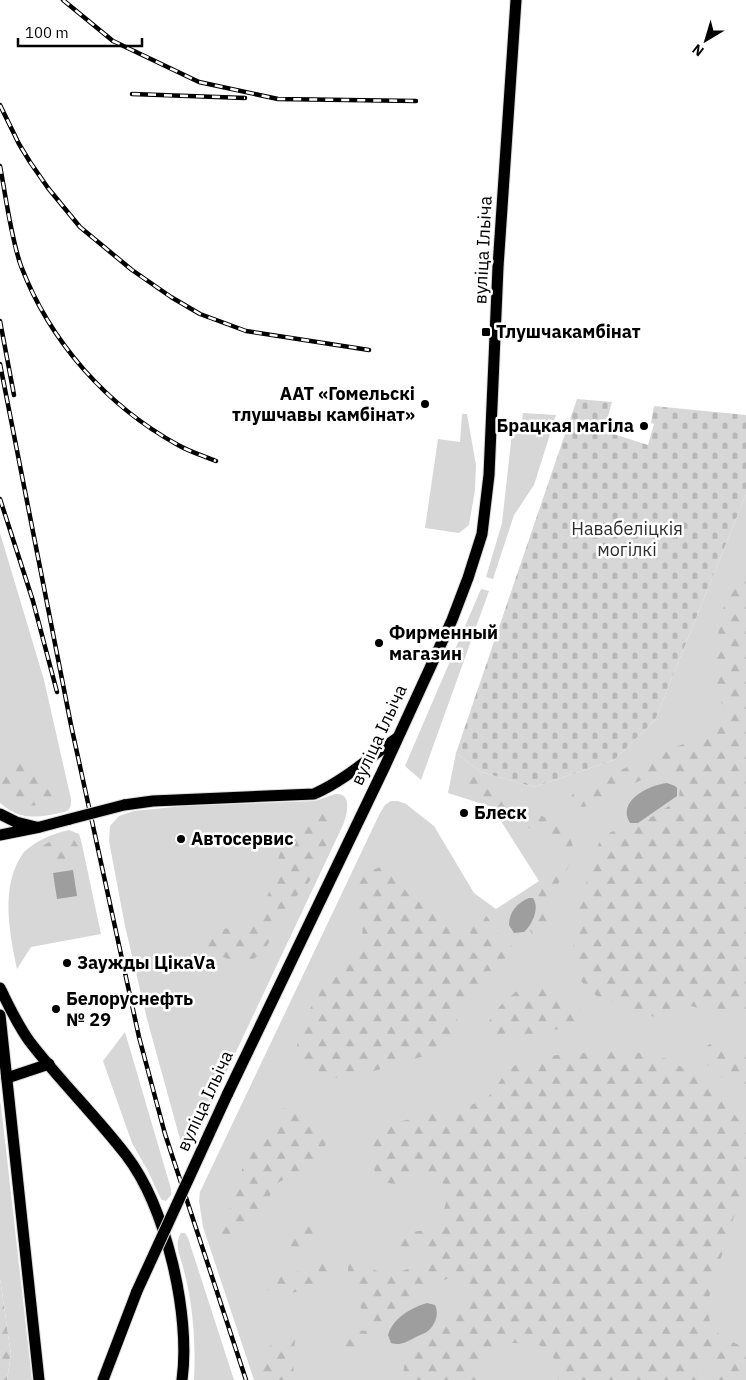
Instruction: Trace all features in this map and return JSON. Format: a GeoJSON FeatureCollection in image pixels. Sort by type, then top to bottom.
{"type":"FeatureCollection","features":[{"type":"Feature","properties":{"kind":"main road","name":"вуліца Ільіча"},"geometry":{"type":"LineString","coordinates":[[103,1380],[137,1291],[227,1094],[452,620],[482,534],[489,474],[498,267],[516,0]]}},
{"type":"Feature","properties":{"kind":"main road"},"geometry":{"type":"LineString","coordinates":[[0,835],[40,827],[124,805],[153,801],[314,794],[351,774],[398,736]]}},
{"type":"Feature","properties":{"kind":"main road"},"geometry":{"type":"LineString","coordinates":[[0,814],[16,822],[40,827]]}},
{"type":"Feature","properties":{"kind":"main road"},"geometry":{"type":"LineString","coordinates":[[0,988],[29,1040],[127,1156],[150,1196],[158,1214],[171,1257],[179,1295],[182,1337],[182,1380]]}},
{"type":"Feature","properties":{"kind":"main road"},"geometry":{"type":"LineString","coordinates":[[0,1015],[40,1380]]}},
{"type":"Feature","properties":{"kind":"main road"},"geometry":{"type":"LineString","coordinates":[[7,1078],[49,1064]]}},
{"type":"Feature","properties":{"kind":"green space","name":"Навабеліцкія могілкі"},"geometry":{"type":"Polygon","coordinates":[[[577,399],[612,402],[604,431],[648,445],[654,424],[651,423],[654,406],[746,415],[746,494],[655,720],[614,760],[534,787],[481,772],[456,753],[577,399]]]}},
{"type":"Feature","properties":{"kind":"green space"},"geometry":{"type":"Polygon","coordinates":[[[523,413],[556,415],[534,485],[514,515],[493,579],[486,577],[502,523],[512,433],[520,434],[523,413]]]}},
{"type":"Feature","properties":{"kind":"green space"},"geometry":{"type":"Polygon","coordinates":[[[462,414],[467,414],[476,465],[475,490],[469,525],[459,533],[425,528],[438,439],[460,442],[462,414]]]}},
{"type":"Feature","properties":{"kind":"green space"},"geometry":{"type":"Polygon","coordinates":[[[746,494],[746,1380],[254,1380],[203,1227],[199,1201],[200,1192],[380,813],[385,805],[391,801],[398,801],[406,804],[434,826],[474,893],[496,909],[539,881],[492,807],[448,793],[456,753],[481,772],[534,787],[614,760],[655,720],[746,494]]]}},
{"type":"Feature","properties":{"kind":"green space"},"geometry":{"type":"Polygon","coordinates":[[[0,533],[44,680],[71,799],[70,807],[65,812],[39,816],[23,816],[0,803],[0,533]]]}},
{"type":"Feature","properties":{"kind":"green space"},"geometry":{"type":"Polygon","coordinates":[[[746,571],[746,1012],[723,1014],[691,1006],[683,1006],[657,1017],[639,1014],[597,996],[589,991],[579,978],[573,963],[572,950],[579,928],[576,918],[577,909],[586,894],[587,874],[600,841],[611,832],[637,826],[675,802],[679,797],[680,786],[673,776],[660,775],[645,778],[602,802],[589,806],[578,806],[570,798],[575,791],[683,744],[715,727],[726,716],[727,708],[717,699],[714,690],[716,676],[712,653],[723,609],[737,578],[746,571]]]}},
{"type":"Feature","properties":{"kind":"green space"},"geometry":{"type":"Polygon","coordinates":[[[481,589],[489,591],[421,780],[405,766],[481,589]]]}},
{"type":"Feature","properties":{"kind":"green space"},"geometry":{"type":"Polygon","coordinates":[[[0,758],[43,771],[51,780],[52,796],[46,801],[30,806],[22,806],[8,800],[0,786],[0,758]]]}},
{"type":"Feature","properties":{"kind":"green space"},"geometry":{"type":"Polygon","coordinates":[[[463,772],[488,786],[511,808],[538,815],[555,822],[567,832],[571,839],[573,846],[569,865],[554,891],[549,920],[540,934],[533,935],[530,931],[538,910],[533,892],[561,860],[562,849],[558,839],[550,834],[536,831],[508,819],[489,801],[461,787],[456,781],[457,775],[463,772]]]}},
{"type":"Feature","properties":{"kind":"green space"},"geometry":{"type":"Polygon","coordinates":[[[335,794],[341,794],[346,800],[347,810],[343,825],[193,1143],[185,1145],[180,1139],[147,1019],[125,926],[109,841],[110,826],[119,816],[134,811],[184,806],[315,801],[335,794]]]}},
{"type":"Feature","properties":{"kind":"green space"},"geometry":{"type":"Polygon","coordinates":[[[313,812],[327,815],[333,823],[333,829],[311,879],[286,909],[265,949],[249,961],[237,961],[223,957],[213,951],[205,943],[203,936],[214,929],[244,925],[252,920],[260,911],[267,899],[279,857],[290,831],[300,820],[313,812]]]}},
{"type":"Feature","properties":{"kind":"green space"},"geometry":{"type":"Polygon","coordinates":[[[69,830],[79,834],[81,840],[101,934],[31,947],[17,969],[11,939],[8,908],[9,893],[16,865],[24,852],[34,844],[69,830]]]}},
{"type":"Feature","properties":{"kind":"green space"},"geometry":{"type":"Polygon","coordinates":[[[68,836],[73,838],[78,846],[76,857],[67,861],[51,863],[38,856],[39,848],[51,841],[68,836]]]}},
{"type":"Feature","properties":{"kind":"green space"},"geometry":{"type":"Polygon","coordinates":[[[380,867],[397,875],[404,888],[412,897],[433,906],[441,913],[463,942],[488,966],[492,977],[487,985],[462,1002],[458,1014],[456,1038],[449,1048],[353,1076],[340,1078],[316,1075],[306,1069],[300,1062],[297,1053],[299,1034],[327,976],[336,968],[354,962],[359,956],[362,945],[362,925],[356,904],[356,891],[361,881],[369,872],[380,867]]]}},
{"type":"Feature","properties":{"kind":"green space"},"geometry":{"type":"Polygon","coordinates":[[[474,909],[486,915],[498,934],[519,952],[520,960],[512,962],[503,961],[485,951],[478,944],[471,935],[465,919],[469,910],[474,909]]]}},
{"type":"Feature","properties":{"kind":"green space"},"geometry":{"type":"Polygon","coordinates":[[[526,986],[561,995],[570,1000],[581,1011],[579,1021],[569,1027],[492,1040],[487,1032],[490,1019],[507,999],[526,986]]]}},
{"type":"Feature","properties":{"kind":"green space"},"geometry":{"type":"Polygon","coordinates":[[[125,1032],[171,1189],[171,1195],[166,1201],[160,1197],[132,1143],[103,1061],[125,1032]]]}},
{"type":"Feature","properties":{"kind":"green space"},"geometry":{"type":"Polygon","coordinates":[[[710,1044],[746,1050],[746,1094],[707,1064],[703,1057],[703,1050],[710,1044]]]}},
{"type":"Feature","properties":{"kind":"green space"},"geometry":{"type":"Polygon","coordinates":[[[619,1051],[643,1053],[667,1059],[685,1069],[711,1089],[730,1108],[743,1126],[746,1135],[746,1178],[710,1293],[708,1315],[714,1329],[727,1339],[746,1348],[746,1380],[710,1380],[720,1369],[718,1363],[712,1360],[706,1366],[701,1380],[558,1380],[557,1363],[549,1352],[538,1344],[512,1343],[498,1347],[492,1352],[477,1380],[402,1380],[405,1360],[410,1350],[436,1333],[451,1309],[467,1293],[469,1285],[462,1278],[449,1278],[429,1287],[406,1303],[387,1321],[371,1324],[364,1317],[348,1272],[348,1261],[356,1257],[377,1271],[388,1274],[431,1265],[440,1256],[437,1250],[403,1250],[398,1248],[395,1239],[402,1232],[424,1230],[437,1221],[445,1207],[446,1198],[443,1183],[435,1175],[428,1173],[397,1184],[389,1183],[381,1178],[370,1164],[368,1158],[369,1145],[373,1136],[389,1124],[481,1101],[491,1094],[503,1076],[512,1067],[522,1062],[563,1054],[619,1051]]]}},
{"type":"Feature","properties":{"kind":"green space"},"geometry":{"type":"Polygon","coordinates":[[[0,1102],[32,1380],[7,1380],[11,1355],[0,1278],[0,1102]]]}},
{"type":"Feature","properties":{"kind":"green space"},"geometry":{"type":"Polygon","coordinates":[[[286,1108],[299,1114],[323,1131],[326,1143],[323,1154],[310,1171],[283,1180],[275,1186],[263,1214],[256,1224],[245,1232],[221,1237],[215,1231],[217,1224],[229,1212],[231,1202],[240,1187],[242,1169],[246,1161],[249,1144],[252,1140],[265,1135],[275,1115],[286,1108]]]}},
{"type":"Feature","properties":{"kind":"green space"},"geometry":{"type":"Polygon","coordinates":[[[315,1219],[322,1225],[322,1236],[318,1244],[304,1252],[297,1252],[292,1248],[289,1241],[291,1231],[309,1220],[315,1219]]]}},
{"type":"Feature","properties":{"kind":"green space"},"geometry":{"type":"Polygon","coordinates":[[[181,1233],[185,1233],[188,1238],[234,1380],[194,1380],[195,1352],[191,1309],[178,1246],[181,1233]]]}},
{"type":"Feature","properties":{"kind":"green space"},"geometry":{"type":"Polygon","coordinates":[[[322,1261],[331,1267],[331,1274],[299,1291],[291,1293],[272,1292],[263,1286],[261,1281],[263,1274],[270,1272],[291,1273],[322,1261]]]}},
{"type":"Feature","properties":{"kind":"green space"},"geometry":{"type":"Polygon","coordinates":[[[0,1278],[11,1355],[7,1380],[0,1380],[0,1278]]]}},
{"type":"Feature","properties":{"kind":"green space"},"geometry":{"type":"Polygon","coordinates":[[[359,1330],[366,1331],[370,1338],[360,1351],[345,1353],[335,1347],[337,1341],[359,1330]]]}},
{"type":"Feature","properties":{"kind":"green space"},"geometry":{"type":"Polygon","coordinates":[[[292,1336],[295,1340],[293,1365],[295,1380],[266,1380],[261,1364],[262,1356],[281,1337],[292,1336]]]}},
{"type":"Feature","properties":{"kind":"shaded area"},"geometry":{"type":"Polygon","coordinates":[[[667,783],[677,788],[677,796],[638,823],[630,823],[627,808],[636,795],[652,787],[667,783]]]}},
{"type":"Feature","properties":{"kind":"shaded area"},"geometry":{"type":"Polygon","coordinates":[[[73,870],[77,896],[57,899],[53,873],[73,870]]]}},
{"type":"Feature","properties":{"kind":"shaded area"},"geometry":{"type":"Polygon","coordinates":[[[529,898],[533,898],[536,907],[532,921],[524,932],[514,933],[509,925],[510,916],[517,905],[529,898]]]}},
{"type":"Feature","properties":{"kind":"shaded area"},"geometry":{"type":"Polygon","coordinates":[[[427,1303],[435,1305],[437,1313],[431,1328],[406,1342],[400,1344],[391,1343],[388,1335],[398,1319],[409,1311],[427,1303]]]}},
{"type":"Feature","properties":{"kind":"railway"},"geometry":{"type":"LineString","coordinates":[[63,0],[113,41],[199,82],[278,99],[416,101]]}},
{"type":"Feature","properties":{"kind":"railway"},"geometry":{"type":"LineString","coordinates":[[132,94],[245,98]]}},
{"type":"Feature","properties":{"kind":"railway"},"geometry":{"type":"LineString","coordinates":[[0,105],[30,162],[48,188],[80,227],[132,270],[171,297],[200,314],[246,331],[369,350]]}},
{"type":"Feature","properties":{"kind":"railway"},"geometry":{"type":"LineString","coordinates":[[0,166],[17,255],[33,294],[65,346],[105,391],[128,411],[178,445],[216,461]]}},
{"type":"Feature","properties":{"kind":"railway"},"geometry":{"type":"LineString","coordinates":[[0,321],[14,395]]}},
{"type":"Feature","properties":{"kind":"railway"},"geometry":{"type":"LineString","coordinates":[[0,364],[71,725],[139,1037],[165,1134],[246,1380]]}},
{"type":"Feature","properties":{"kind":"railway"},"geometry":{"type":"LineString","coordinates":[[0,499],[33,601],[57,692]]}},
{"type":"Feature","properties":{"kind":"place","name":"Тлушчакамбінат"},"geometry":{"type":"Point","coordinates":[486,332]}},
{"type":"Feature","properties":{"kind":"place","name":"ААТ «Гомельскі тлушчавы камбінат»"},"geometry":{"type":"Point","coordinates":[425,404]}},
{"type":"Feature","properties":{"kind":"place","name":"Брацкая магіла"},"geometry":{"type":"Point","coordinates":[644,426]}},
{"type":"Feature","properties":{"kind":"place","name":"Фирменный магазин"},"geometry":{"type":"Point","coordinates":[379,643]}},
{"type":"Feature","properties":{"kind":"place","name":"Блеск"},"geometry":{"type":"Point","coordinates":[464,813]}},
{"type":"Feature","properties":{"kind":"place","name":"Автосервис"},"geometry":{"type":"Point","coordinates":[181,839]}},
{"type":"Feature","properties":{"kind":"place","name":"Заужды ЦікаVа"},"geometry":{"type":"Point","coordinates":[67,963]}},
{"type":"Feature","properties":{"kind":"place","name":"Белоруснефть № 29"},"geometry":{"type":"Point","coordinates":[56,1009]}}]}
